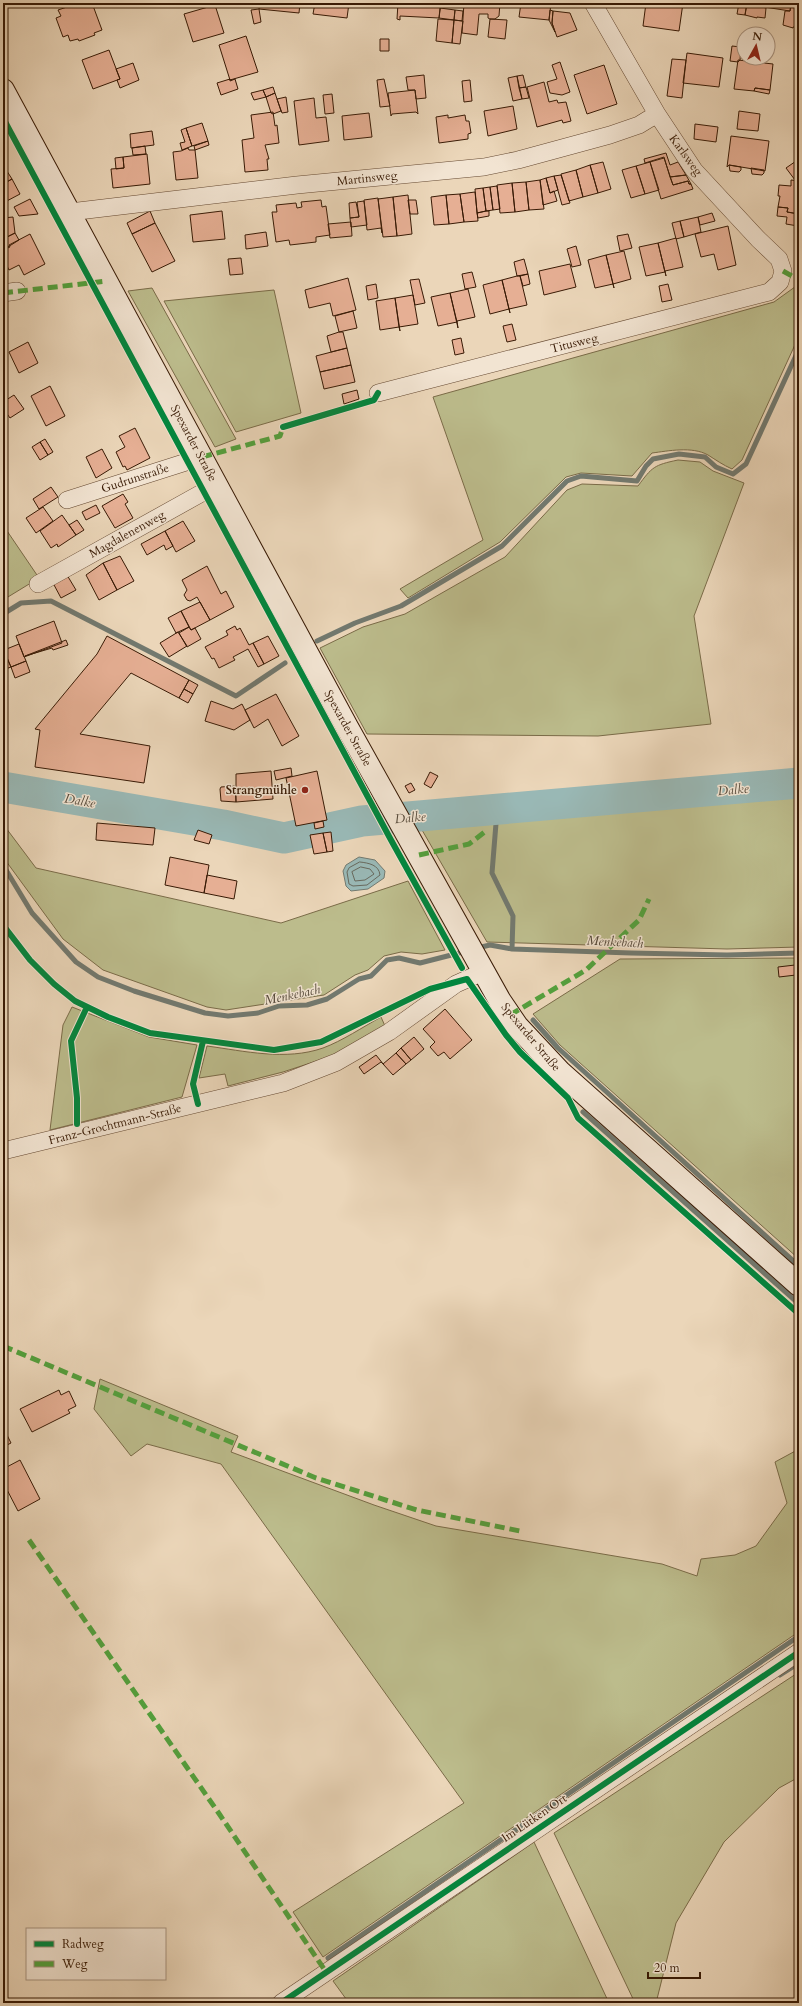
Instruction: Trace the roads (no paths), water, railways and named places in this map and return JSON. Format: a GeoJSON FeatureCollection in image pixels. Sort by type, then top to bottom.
{"type":"FeatureCollection","features":[{"type":"Feature","properties":{"kind":"main road","name":"Spexarder Straße"},"geometry":{"type":"LineString","coordinates":[[3,90],[216,485],[480,968],[500,1001],[517,1026],[560,1072],[799,1285]]}},
{"type":"Feature","properties":{"kind":"street","name":"Karlsweg"},"geometry":{"type":"LineString","coordinates":[[593,3],[656,114],[694,170],[758,239],[779,259],[783,271],[780,282],[769,292]]}},
{"type":"Feature","properties":{"kind":"street","name":"Martinsweg"},"geometry":{"type":"LineString","coordinates":[[70,212],[297,185],[484,167],[518,160],[610,135],[639,126],[656,114]]}},
{"type":"Feature","properties":{"kind":"street","name":"Titusweg"},"geometry":{"type":"LineString","coordinates":[[378,393],[769,292]]}},
{"type":"Feature","properties":{"kind":"street","name":"Gudrunstraße"},"geometry":{"type":"LineString","coordinates":[[67,500],[202,457]]}},
{"type":"Feature","properties":{"kind":"street","name":"Magdalenenweg"},"geometry":{"type":"LineString","coordinates":[[38,584],[216,485]]}},
{"type":"Feature","properties":{"kind":"street","name":"Franz-Grochtmann-Straße"},"geometry":{"type":"LineString","coordinates":[[3,1151],[284,1083],[344,1058],[389,1032],[480,968]]}},
{"type":"Feature","properties":{"kind":"street","name":"Im Lütken Ort"},"geometry":{"type":"LineString","coordinates":[[281,2003],[799,1652]]}},
{"type":"Feature","properties":{"kind":"water"},"geometry":{"type":"Polygon","coordinates":[[[359,857],[375,860],[385,871],[384,878],[368,889],[351,891],[346,886],[343,871],[346,865],[359,857]]]}},
{"type":"Feature","properties":{"kind":"waterway"},"geometry":{"type":"LineString","coordinates":[[317,641],[355,623],[401,606],[502,546],[567,481],[581,476],[637,481],[646,466],[653,459],[679,454],[705,457],[716,467],[733,474],[746,464],[799,349]]}},
{"type":"Feature","properties":{"kind":"waterway"},"geometry":{"type":"LineString","coordinates":[[3,614],[21,603],[51,601],[236,696],[285,663]]}},
{"type":"Feature","properties":{"kind":"waterway","name":"Dalke"},"geometry":{"type":"LineString","coordinates":[[3,787],[223,825],[284,838],[362,821],[799,783]]}},
{"type":"Feature","properties":{"kind":"waterway"},"geometry":{"type":"LineString","coordinates":[[497,811],[492,873],[513,916],[512,949]]}},
{"type":"Feature","properties":{"kind":"waterway","name":"Menkebach"},"geometry":{"type":"LineString","coordinates":[[3,865],[32,913],[76,962],[98,977],[134,991],[205,1013],[228,1016],[258,1013],[279,1006],[307,1005],[327,999],[359,979],[371,976],[387,960],[399,958],[420,963],[467,951]]}},
{"type":"Feature","properties":{"kind":"waterway","name":"Menkebach"},"geometry":{"type":"LineString","coordinates":[[477,948],[490,945],[512,949],[631,953],[727,955],[799,953]]}},
{"type":"Feature","properties":{"kind":"waterway"},"geometry":{"type":"LineString","coordinates":[[533,1020],[558,1048],[799,1266]]}},
{"type":"Feature","properties":{"kind":"waterway"},"geometry":{"type":"LineString","coordinates":[[583,1112],[799,1304]]}},
{"type":"Feature","properties":{"kind":"waterway"},"geometry":{"type":"LineString","coordinates":[[328,1958],[799,1636]]}},
{"type":"Feature","properties":{"kind":"waterway"},"geometry":{"type":"LineString","coordinates":[[780,1675],[799,1663]]}},
{"type":"Feature","properties":{"kind":"place","name":"Strangmühle"},"geometry":{"type":"Point","coordinates":[305,790]}}]}
